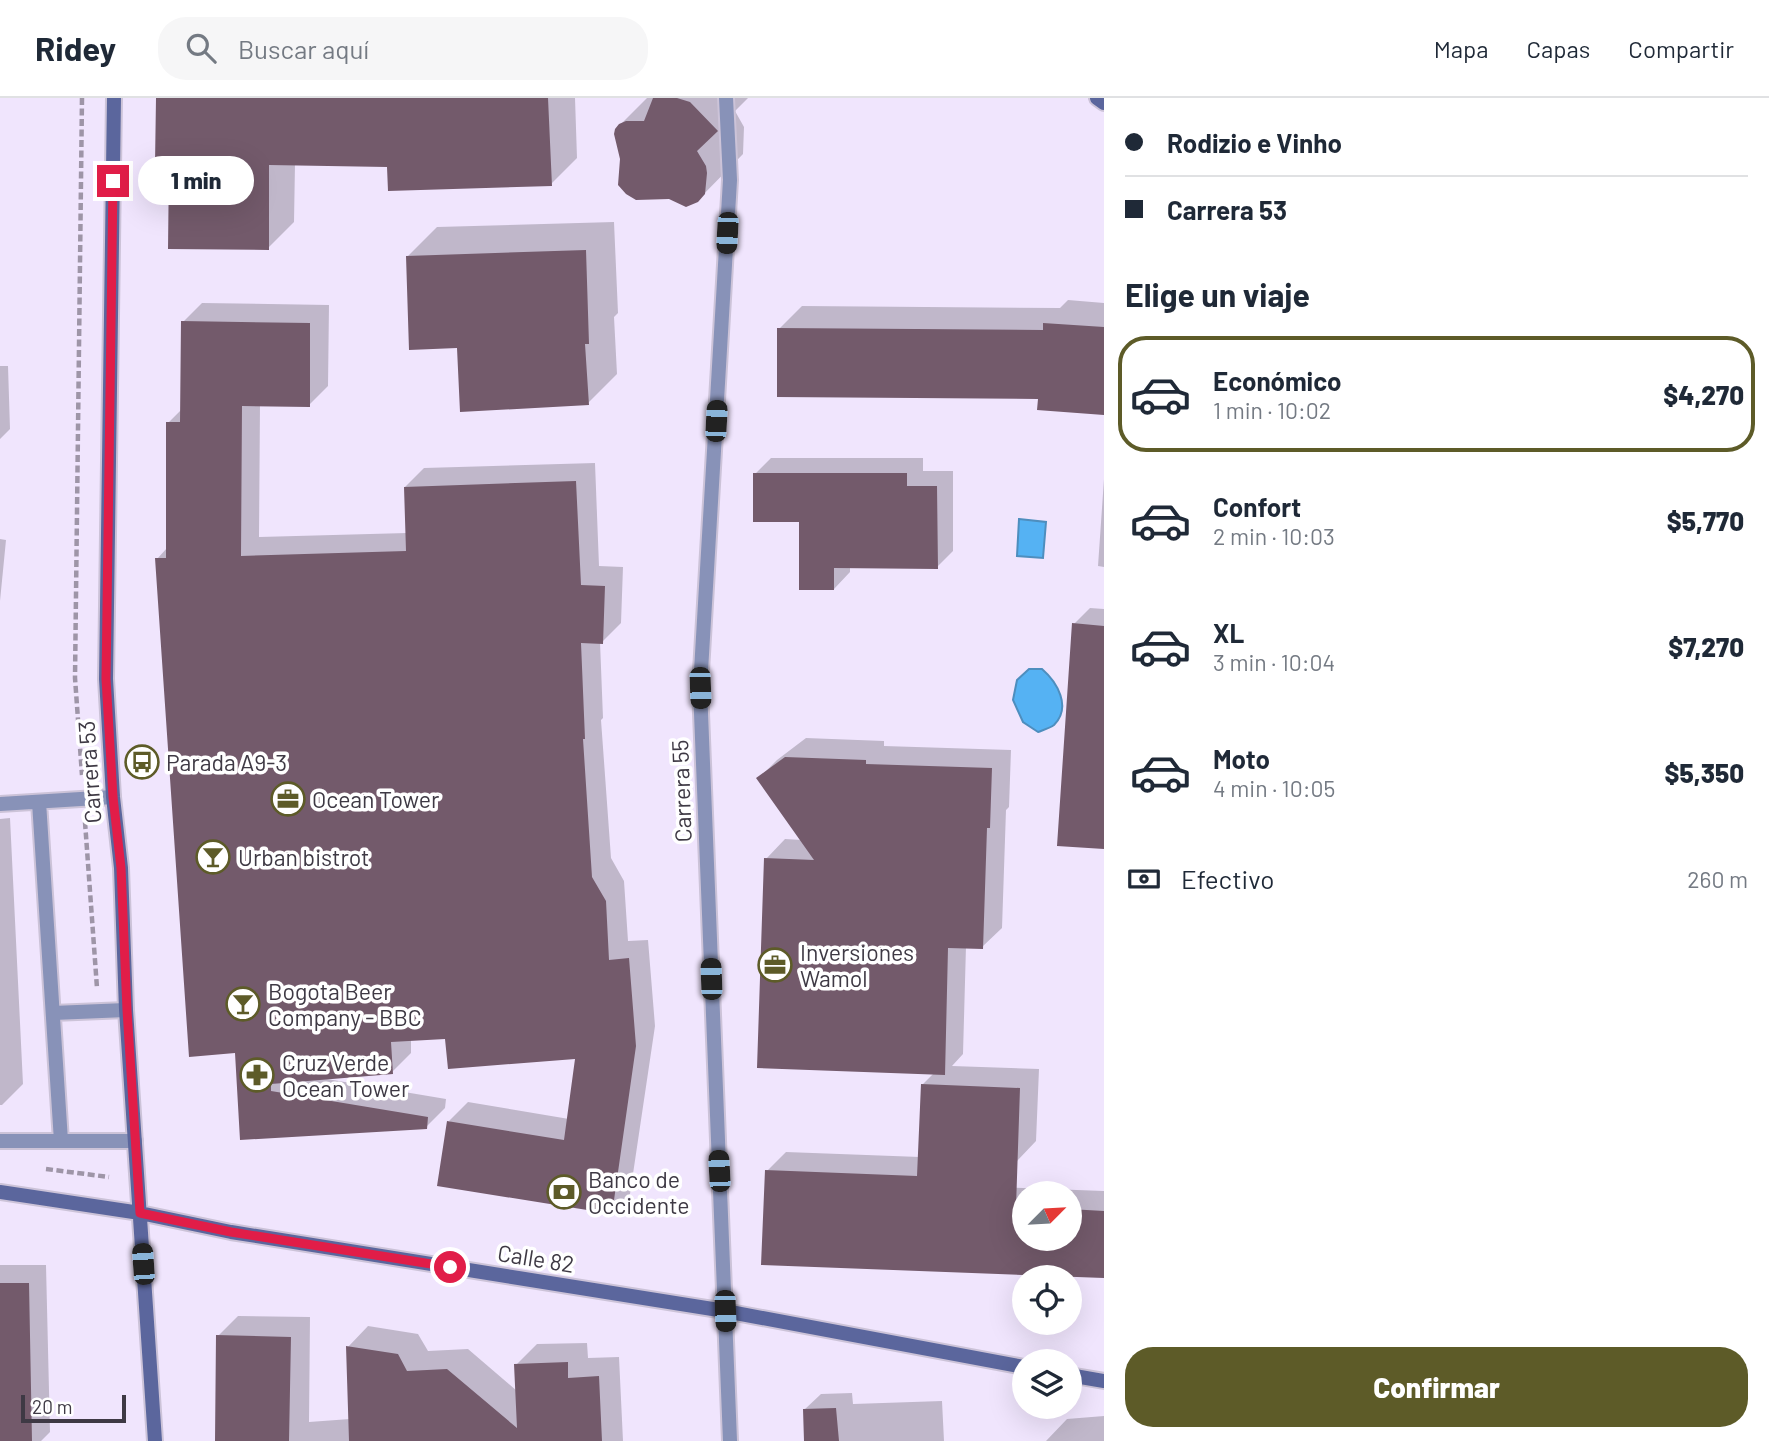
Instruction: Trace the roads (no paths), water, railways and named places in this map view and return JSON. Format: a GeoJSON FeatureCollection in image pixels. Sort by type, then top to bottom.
{"type":"FeatureCollection","features":[{"type":"Feature","properties":{"kind":"main road","name":"Carrera 53"},"geometry":{"type":"LineString","coordinates":[[114,98],[106,679],[113,797],[121,868],[127,1010],[155,1441]]}},
{"type":"Feature","properties":{"kind":"main road"},"geometry":{"type":"LineString","coordinates":[[1097,98],[1104,103]]}},
{"type":"Feature","properties":{"kind":"main road","name":"Calle 82"},"geometry":{"type":"LineString","coordinates":[[0,1192],[725,1311],[1012,1365]]}},
{"type":"Feature","properties":{"kind":"main road"},"geometry":{"type":"LineString","coordinates":[[1082,1377],[1104,1381]]}},
{"type":"Feature","properties":{"kind":"street","name":"Carrera 55"},"geometry":{"type":"LineString","coordinates":[[726,98],[730,180],[700,688],[730,1441]]}},
{"type":"Feature","properties":{"kind":"street"},"geometry":{"type":"LineString","coordinates":[[0,804],[113,797]]}},
{"type":"Feature","properties":{"kind":"street"},"geometry":{"type":"LineString","coordinates":[[40,802],[61,1141]]}},
{"type":"Feature","properties":{"kind":"street"},"geometry":{"type":"LineString","coordinates":[[53,1013],[127,1010]]}},
{"type":"Feature","properties":{"kind":"street"},"geometry":{"type":"LineString","coordinates":[[0,1141],[135,1141]]}},
{"type":"Feature","properties":{"kind":"water"},"geometry":{"type":"Polygon","coordinates":[[[1019,519],[1046,522],[1043,558],[1017,556],[1019,519]]]}},
{"type":"Feature","properties":{"kind":"water"},"geometry":{"type":"Polygon","coordinates":[[[1029,669],[1042,669],[1048,674],[1062,703],[1062,710],[1054,725],[1038,732],[1023,722],[1013,700],[1017,680],[1029,669]]]}},
{"type":"Feature","properties":{"kind":"place","name":"Parada A9-3"},"geometry":{"type":"Point","coordinates":[142,762]}},
{"type":"Feature","properties":{"kind":"place","name":"Ocean Tower"},"geometry":{"type":"Point","coordinates":[288,799]}},
{"type":"Feature","properties":{"kind":"place","name":"Urban bistrot"},"geometry":{"type":"Point","coordinates":[213,857]}},
{"type":"Feature","properties":{"kind":"place","name":"Inversiones Wamol"},"geometry":{"type":"Point","coordinates":[775,965]}},
{"type":"Feature","properties":{"kind":"place","name":"Bogota Beer Company - BBC"},"geometry":{"type":"Point","coordinates":[243,1004]}},
{"type":"Feature","properties":{"kind":"place","name":"Cruz Verde Ocean Tower"},"geometry":{"type":"Point","coordinates":[257,1075]}},
{"type":"Feature","properties":{"kind":"place","name":"Banco de Occidente"},"geometry":{"type":"Point","coordinates":[564,1192]}}]}
